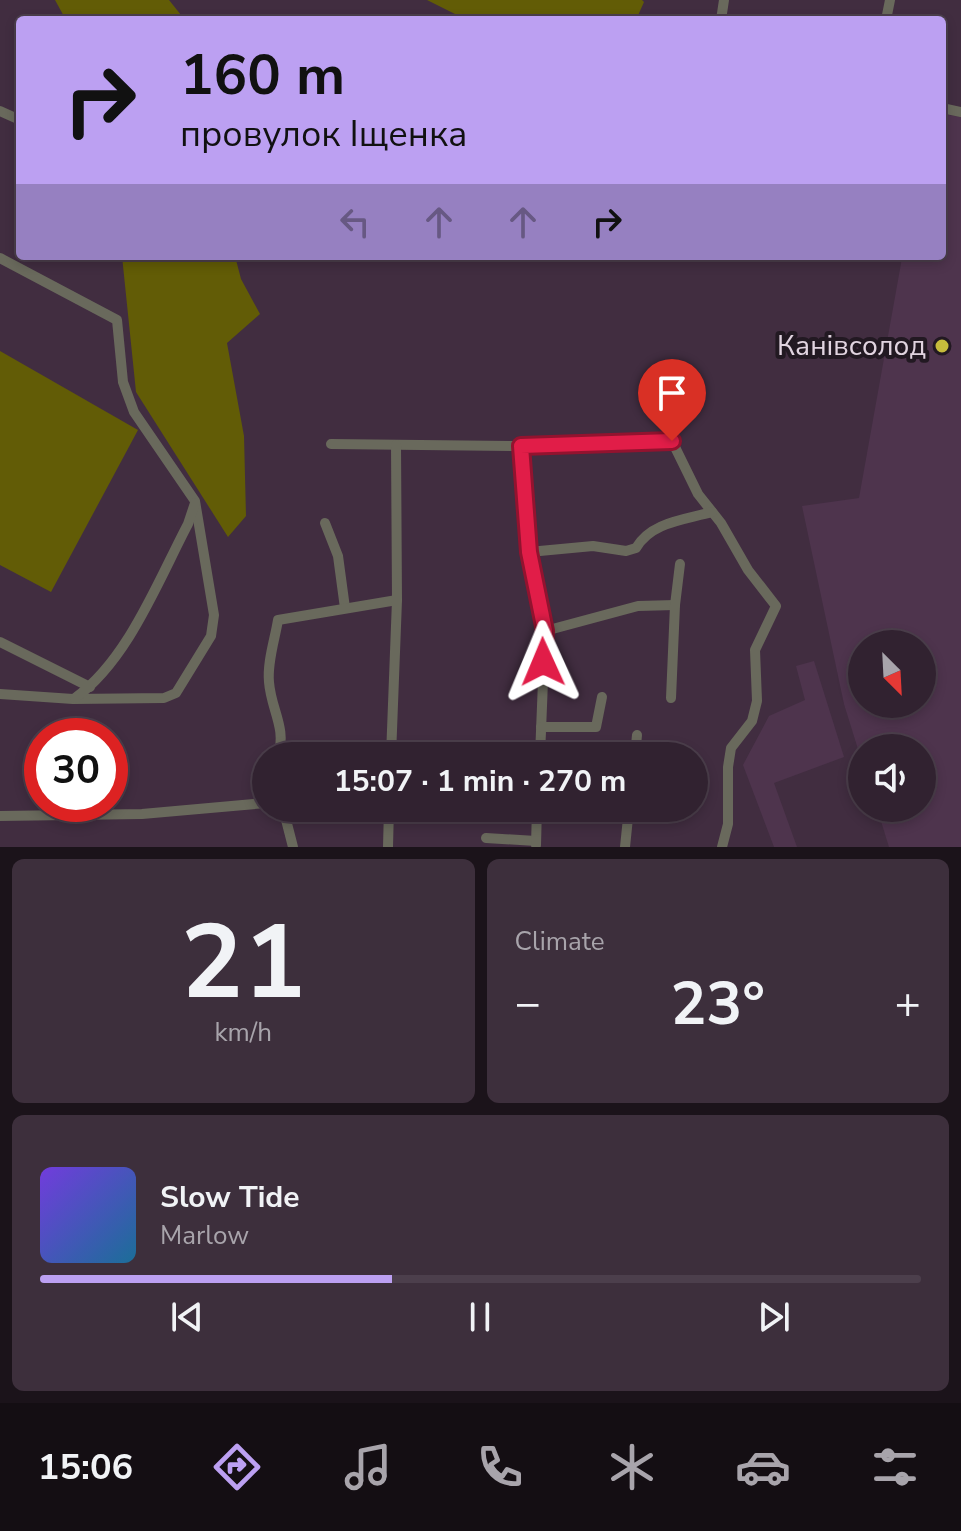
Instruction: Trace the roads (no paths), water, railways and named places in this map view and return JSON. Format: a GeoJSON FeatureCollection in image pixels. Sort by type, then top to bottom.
{"type":"FeatureCollection","features":[{"type":"Feature","properties":{"kind":"street"},"geometry":{"type":"LineString","coordinates":[[0,258],[117,320],[123,382],[134,412],[195,501],[214,615],[211,636],[176,693],[164,698],[73,699],[0,694]]}},
{"type":"Feature","properties":{"kind":"street"},"geometry":{"type":"LineString","coordinates":[[331,444],[521,446],[672,441],[698,494],[748,570],[776,606],[755,650],[757,701],[752,721],[731,748],[728,824],[722,847]]}},
{"type":"Feature","properties":{"kind":"street"},"geometry":{"type":"LineString","coordinates":[[392,742],[397,600],[396,445]]}},
{"type":"Feature","properties":{"kind":"street"},"geometry":{"type":"LineString","coordinates":[[521,446],[529,552],[545,631],[540,742]]}},
{"type":"Feature","properties":{"kind":"street"},"geometry":{"type":"LineString","coordinates":[[73,699],[90,687],[123,645],[188,524],[195,501]]}},
{"type":"Feature","properties":{"kind":"street"},"geometry":{"type":"LineString","coordinates":[[529,552],[593,546],[626,551],[636,548],[643,536],[653,528],[712,512]]}},
{"type":"Feature","properties":{"kind":"street"},"geometry":{"type":"LineString","coordinates":[[325,523],[338,556],[345,608]]}},
{"type":"Feature","properties":{"kind":"street"},"geometry":{"type":"LineString","coordinates":[[671,698],[680,564]]}},
{"type":"Feature","properties":{"kind":"street"},"geometry":{"type":"LineString","coordinates":[[280,742],[282,730],[269,678],[278,620],[397,600]]}},
{"type":"Feature","properties":{"kind":"street"},"geometry":{"type":"LineString","coordinates":[[545,631],[638,606],[675,605]]}},
{"type":"Feature","properties":{"kind":"street"},"geometry":{"type":"LineString","coordinates":[[0,642],[90,687]]}},
{"type":"Feature","properties":{"kind":"street"},"geometry":{"type":"LineString","coordinates":[[541,727],[596,727],[602,697]]}},
{"type":"Feature","properties":{"kind":"street"},"geometry":{"type":"LineString","coordinates":[[636,742],[637,735]]}},
{"type":"Feature","properties":{"kind":"street"},"geometry":{"type":"LineString","coordinates":[[0,816],[142,814],[252,804]]}},
{"type":"Feature","properties":{"kind":"street"},"geometry":{"type":"LineString","coordinates":[[287,822],[293,847]]}},
{"type":"Feature","properties":{"kind":"street"},"geometry":{"type":"LineString","coordinates":[[388,847],[389,822]]}},
{"type":"Feature","properties":{"kind":"street"},"geometry":{"type":"LineString","coordinates":[[486,838],[536,844],[537,822]]}},
{"type":"Feature","properties":{"kind":"street"},"geometry":{"type":"LineString","coordinates":[[625,847],[628,822]]}},
{"type":"Feature","properties":{"kind":"place","name":"Канівсолод"},"geometry":{"type":"Point","coordinates":[942,346]}}]}
